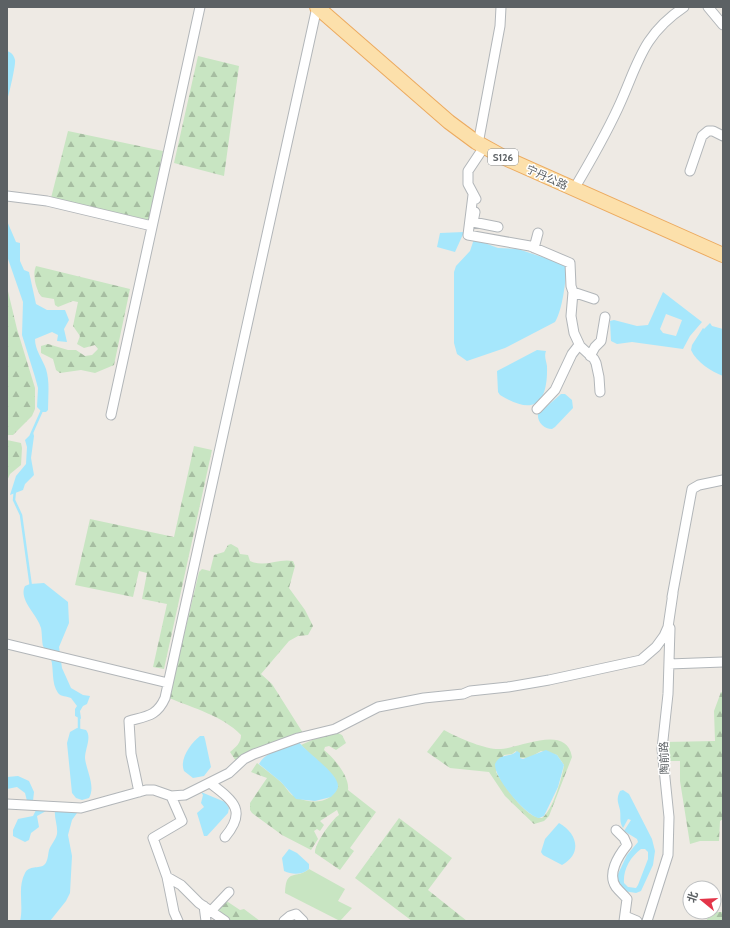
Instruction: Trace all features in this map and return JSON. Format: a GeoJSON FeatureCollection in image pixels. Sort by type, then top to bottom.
{"type":"FeatureCollection","features":[{"type":"Feature","properties":{"kind":"main road","name":"宁丹公路"},"geometry":{"type":"LineString","coordinates":[[317,7],[449,122],[481,145],[505,158],[723,256]]}},
{"type":"Feature","properties":{"kind":"street"},"geometry":{"type":"LineString","coordinates":[[112,415],[200,7]]}},
{"type":"Feature","properties":{"kind":"street"},"geometry":{"type":"LineString","coordinates":[[139,792],[131,754],[129,721],[152,715],[161,708],[168,683],[317,7]]}},
{"type":"Feature","properties":{"kind":"street"},"geometry":{"type":"LineString","coordinates":[[498,227],[473,222],[477,198],[473,195],[468,184],[468,171],[481,145],[500,26],[501,7]]}},
{"type":"Feature","properties":{"kind":"street"},"geometry":{"type":"LineString","coordinates":[[574,189],[602,140],[646,43],[671,16],[684,7]]}},
{"type":"Feature","properties":{"kind":"street"},"geometry":{"type":"LineString","coordinates":[[708,7],[723,25]]}},
{"type":"Feature","properties":{"kind":"street"},"geometry":{"type":"LineString","coordinates":[[690,171],[702,136],[705,133],[713,131],[723,136]]}},
{"type":"Feature","properties":{"kind":"street"},"geometry":{"type":"LineString","coordinates":[[473,195],[468,235],[534,248],[570,263],[573,292],[571,316],[574,333],[579,345],[594,359],[600,392]]}},
{"type":"Feature","properties":{"kind":"street"},"geometry":{"type":"LineString","coordinates":[[7,196],[47,201],[152,226]]}},
{"type":"Feature","properties":{"kind":"street"},"geometry":{"type":"LineString","coordinates":[[534,248],[538,233]]}},
{"type":"Feature","properties":{"kind":"street"},"geometry":{"type":"LineString","coordinates":[[573,292],[594,299]]}},
{"type":"Feature","properties":{"kind":"street"},"geometry":{"type":"LineString","coordinates":[[590,356],[595,347],[602,342],[605,317]]}},
{"type":"Feature","properties":{"kind":"street"},"geometry":{"type":"LineString","coordinates":[[537,409],[555,390],[572,354],[579,345]]}},
{"type":"Feature","properties":{"kind":"street"},"geometry":{"type":"LineString","coordinates":[[7,804],[81,808],[139,792],[154,790],[171,796],[185,795],[229,773],[244,759],[254,754],[298,738],[335,729],[378,707],[424,698],[515,686],[641,660],[656,647],[664,636],[668,627],[692,489],[699,485],[723,480]]}},
{"type":"Feature","properties":{"kind":"street","name":"陶前路"},"geometry":{"type":"LineString","coordinates":[[647,921],[668,855],[669,817],[662,749],[668,694],[673,593]]}},
{"type":"Feature","properties":{"kind":"street"},"geometry":{"type":"LineString","coordinates":[[7,644],[168,683]]}},
{"type":"Feature","properties":{"kind":"street"},"geometry":{"type":"LineString","coordinates":[[669,664],[723,662]]}},
{"type":"Feature","properties":{"kind":"street"},"geometry":{"type":"LineString","coordinates":[[210,783],[232,800],[237,811],[235,825],[226,837]]}},
{"type":"Feature","properties":{"kind":"street"},"geometry":{"type":"LineString","coordinates":[[171,796],[182,821],[153,838],[167,877],[174,912],[178,921]]}},
{"type":"Feature","properties":{"kind":"street"},"geometry":{"type":"LineString","coordinates":[[616,830],[626,842],[626,845],[615,866],[613,878],[617,888],[627,900],[625,919],[637,921]]}},
{"type":"Feature","properties":{"kind":"street"},"geometry":{"type":"LineString","coordinates":[[167,877],[181,884],[207,908],[225,921]]}},
{"type":"Feature","properties":{"kind":"street"},"geometry":{"type":"LineString","coordinates":[[206,921],[207,908],[229,892]]}},
{"type":"Feature","properties":{"kind":"street"},"geometry":{"type":"LineString","coordinates":[[284,921],[290,916],[296,914],[303,921]]}},
{"type":"Feature","properties":{"kind":"green space"},"geometry":{"type":"Polygon","coordinates":[[[198,56],[239,66],[224,176],[174,163],[198,56]]]}},
{"type":"Feature","properties":{"kind":"green space"},"geometry":{"type":"Polygon","coordinates":[[[68,131],[163,151],[149,220],[51,198],[68,131]]]}},
{"type":"Feature","properties":{"kind":"green space"},"geometry":{"type":"Polygon","coordinates":[[[36,266],[130,289],[114,365],[95,373],[81,370],[60,373],[56,370],[53,359],[41,353],[41,346],[48,344],[68,350],[76,350],[85,356],[92,355],[98,349],[95,345],[84,348],[77,344],[80,336],[73,326],[78,302],[73,301],[58,307],[55,305],[54,299],[42,297],[35,282],[34,274],[36,266]]]}},
{"type":"Feature","properties":{"kind":"green space"},"geometry":{"type":"Polygon","coordinates":[[[7,287],[17,329],[35,388],[35,409],[32,416],[13,435],[7,435],[7,287]]]}},
{"type":"Feature","properties":{"kind":"green space"},"geometry":{"type":"Polygon","coordinates":[[[7,440],[21,443],[22,448],[21,465],[10,474],[7,481],[7,440]]]}},
{"type":"Feature","properties":{"kind":"green space"},"geometry":{"type":"Polygon","coordinates":[[[194,446],[212,450],[164,669],[153,667],[167,604],[142,599],[147,573],[139,571],[133,597],[75,585],[90,519],[174,537],[194,446]]]}},
{"type":"Feature","properties":{"kind":"green space"},"geometry":{"type":"Polygon","coordinates":[[[231,544],[238,548],[240,554],[248,555],[250,561],[256,563],[261,564],[287,560],[293,561],[295,566],[289,588],[305,610],[313,626],[308,635],[298,636],[289,641],[261,674],[272,684],[303,733],[236,761],[230,752],[239,743],[241,735],[234,728],[198,709],[169,698],[199,572],[202,569],[210,571],[214,555],[224,552],[228,545],[231,544]]]}},
{"type":"Feature","properties":{"kind":"green space"},"geometry":{"type":"Polygon","coordinates":[[[721,692],[723,693],[723,819],[720,821],[719,841],[700,841],[690,844],[680,781],[680,761],[666,761],[665,742],[715,741],[714,711],[721,692]]]}},
{"type":"Feature","properties":{"kind":"green space"},"geometry":{"type":"Polygon","coordinates":[[[444,730],[469,742],[496,749],[539,741],[560,741],[568,747],[572,757],[549,816],[544,821],[534,824],[505,796],[489,772],[450,768],[427,752],[444,730]],[[516,751],[512,754],[504,755],[496,772],[510,793],[529,813],[536,817],[542,818],[550,808],[553,801],[564,765],[557,755],[541,751],[529,758],[520,758],[516,751]]]}},
{"type":"Feature","properties":{"kind":"green space"},"geometry":{"type":"Polygon","coordinates":[[[336,732],[342,735],[346,743],[336,750],[329,746],[325,747],[324,750],[337,763],[344,774],[348,785],[348,790],[376,812],[350,848],[354,851],[340,870],[315,853],[317,844],[324,832],[339,815],[337,810],[320,821],[324,825],[320,831],[317,829],[314,831],[318,839],[311,850],[282,835],[250,810],[250,803],[267,778],[251,772],[257,763],[282,783],[292,795],[298,798],[318,801],[330,797],[338,786],[329,772],[301,745],[321,736],[336,732]]]}},
{"type":"Feature","properties":{"kind":"green space"},"geometry":{"type":"Polygon","coordinates":[[[399,818],[452,858],[428,890],[467,921],[412,921],[355,878],[399,818]]]}},
{"type":"Feature","properties":{"kind":"green space"},"geometry":{"type":"Polygon","coordinates":[[[309,869],[345,889],[338,901],[352,908],[340,921],[285,893],[287,880],[292,875],[300,874],[309,869]]]}},
{"type":"Feature","properties":{"kind":"green space"},"geometry":{"type":"Polygon","coordinates":[[[225,900],[240,910],[244,909],[260,921],[230,921],[217,912],[217,908],[225,900]]]}},
{"type":"Feature","properties":{"kind":"green space"},"geometry":{"type":"Polygon","coordinates":[[[723,912],[723,921],[706,921],[722,920],[723,912]]]}},
{"type":"Feature","properties":{"kind":"water"},"geometry":{"type":"Polygon","coordinates":[[[7,51],[13,55],[15,63],[7,100],[7,51]]]}},
{"type":"Feature","properties":{"kind":"water"},"geometry":{"type":"Polygon","coordinates":[[[7,221],[16,242],[20,243],[20,261],[24,270],[29,272],[36,304],[47,310],[65,310],[69,320],[64,329],[67,342],[57,341],[58,335],[52,332],[35,339],[36,347],[46,369],[48,379],[48,410],[46,412],[42,412],[37,407],[38,388],[22,335],[23,302],[7,256],[7,221]]]}},
{"type":"Feature","properties":{"kind":"water"},"geometry":{"type":"Polygon","coordinates":[[[464,232],[455,252],[437,247],[440,233],[464,232]]]}},
{"type":"Feature","properties":{"kind":"water"},"geometry":{"type":"Polygon","coordinates":[[[474,239],[498,248],[518,249],[551,260],[565,262],[566,275],[562,302],[555,322],[505,348],[467,361],[457,354],[454,343],[454,272],[456,266],[470,251],[474,239]]]}},
{"type":"Feature","properties":{"kind":"water"},"geometry":{"type":"Polygon","coordinates":[[[663,292],[702,322],[690,336],[683,349],[632,342],[617,344],[611,341],[610,321],[614,320],[637,326],[648,325],[663,292]],[[666,314],[660,329],[663,333],[676,336],[682,320],[666,314]]]}},
{"type":"Feature","properties":{"kind":"water"},"geometry":{"type":"Polygon","coordinates":[[[710,323],[712,326],[723,329],[723,376],[705,366],[697,359],[691,350],[692,345],[703,328],[704,329],[710,323]]]}},
{"type":"Feature","properties":{"kind":"water"},"geometry":{"type":"Polygon","coordinates":[[[537,350],[546,351],[547,379],[542,397],[537,403],[522,405],[500,395],[498,392],[497,371],[537,350]]]}},
{"type":"Feature","properties":{"kind":"water"},"geometry":{"type":"Polygon","coordinates":[[[561,394],[565,394],[572,400],[573,408],[555,427],[552,429],[546,428],[540,422],[538,414],[561,394]]]}},
{"type":"Feature","properties":{"kind":"water"},"geometry":{"type":"Polygon","coordinates":[[[33,432],[34,436],[31,458],[34,475],[25,484],[23,490],[10,495],[16,476],[26,464],[27,447],[25,440],[33,432]]]}},
{"type":"Feature","properties":{"kind":"water"},"geometry":{"type":"Polygon","coordinates":[[[44,583],[68,602],[69,623],[59,647],[62,668],[71,688],[83,695],[90,696],[87,704],[83,706],[80,711],[81,719],[75,716],[75,709],[77,706],[71,698],[61,695],[56,689],[51,659],[43,646],[41,628],[24,597],[25,586],[44,583]]]}},
{"type":"Feature","properties":{"kind":"water"},"geometry":{"type":"Polygon","coordinates":[[[77,728],[86,730],[88,733],[85,758],[91,783],[91,793],[89,798],[82,800],[76,798],[72,793],[67,743],[70,732],[77,728]]]}},
{"type":"Feature","properties":{"kind":"water"},"geometry":{"type":"Polygon","coordinates":[[[200,736],[204,736],[211,767],[204,776],[193,778],[184,771],[183,761],[184,756],[190,747],[200,736]]]}},
{"type":"Feature","properties":{"kind":"water"},"geometry":{"type":"Polygon","coordinates":[[[299,742],[328,769],[337,781],[338,786],[336,792],[331,797],[315,801],[296,799],[281,782],[259,764],[271,753],[299,742]]]}},
{"type":"Feature","properties":{"kind":"water"},"geometry":{"type":"Polygon","coordinates":[[[546,750],[557,755],[564,765],[558,787],[544,816],[539,818],[526,811],[512,796],[500,778],[495,764],[500,758],[517,751],[520,753],[520,758],[523,759],[546,750]]]}},
{"type":"Feature","properties":{"kind":"water"},"geometry":{"type":"Polygon","coordinates":[[[18,776],[29,781],[34,792],[33,801],[27,801],[25,793],[17,787],[7,789],[7,777],[18,776]]]}},
{"type":"Feature","properties":{"kind":"water"},"geometry":{"type":"Polygon","coordinates":[[[623,790],[629,794],[652,839],[655,851],[653,865],[641,891],[636,893],[624,891],[618,882],[618,874],[627,855],[638,842],[637,839],[624,831],[631,820],[628,819],[623,828],[622,826],[618,800],[620,791],[623,790]],[[641,849],[637,852],[628,864],[624,883],[628,887],[636,888],[638,885],[648,859],[648,852],[645,849],[641,849]]]}},
{"type":"Feature","properties":{"kind":"water"},"geometry":{"type":"Polygon","coordinates":[[[201,792],[225,802],[229,808],[228,813],[207,836],[204,836],[197,813],[204,807],[201,803],[203,795],[201,792]]]}},
{"type":"Feature","properties":{"kind":"water"},"geometry":{"type":"Polygon","coordinates":[[[36,810],[46,811],[37,816],[39,827],[31,833],[29,840],[25,842],[13,836],[13,830],[18,819],[33,816],[36,810]]]}},
{"type":"Feature","properties":{"kind":"water"},"geometry":{"type":"Polygon","coordinates":[[[55,810],[77,813],[72,820],[68,835],[72,856],[70,893],[66,901],[50,921],[20,921],[21,885],[25,873],[29,869],[44,865],[48,858],[49,850],[57,834],[55,810]]]}},
{"type":"Feature","properties":{"kind":"water"},"geometry":{"type":"Polygon","coordinates":[[[559,823],[570,832],[575,843],[573,855],[562,865],[543,855],[541,852],[545,839],[559,823]]]}},
{"type":"Feature","properties":{"kind":"water"},"geometry":{"type":"Polygon","coordinates":[[[289,849],[297,853],[309,864],[309,869],[297,874],[284,871],[282,858],[289,849]]]}},
{"type":"Feature","properties":{"kind":"waterway"},"geometry":{"type":"LineString","coordinates":[[31,435],[43,408]]}},
{"type":"Feature","properties":{"kind":"waterway"},"geometry":{"type":"LineString","coordinates":[[15,490],[14,500],[21,515],[31,587]]}},
{"type":"Feature","properties":{"kind":"waterway"},"geometry":{"type":"LineString","coordinates":[[79,716],[79,729]]}}]}
